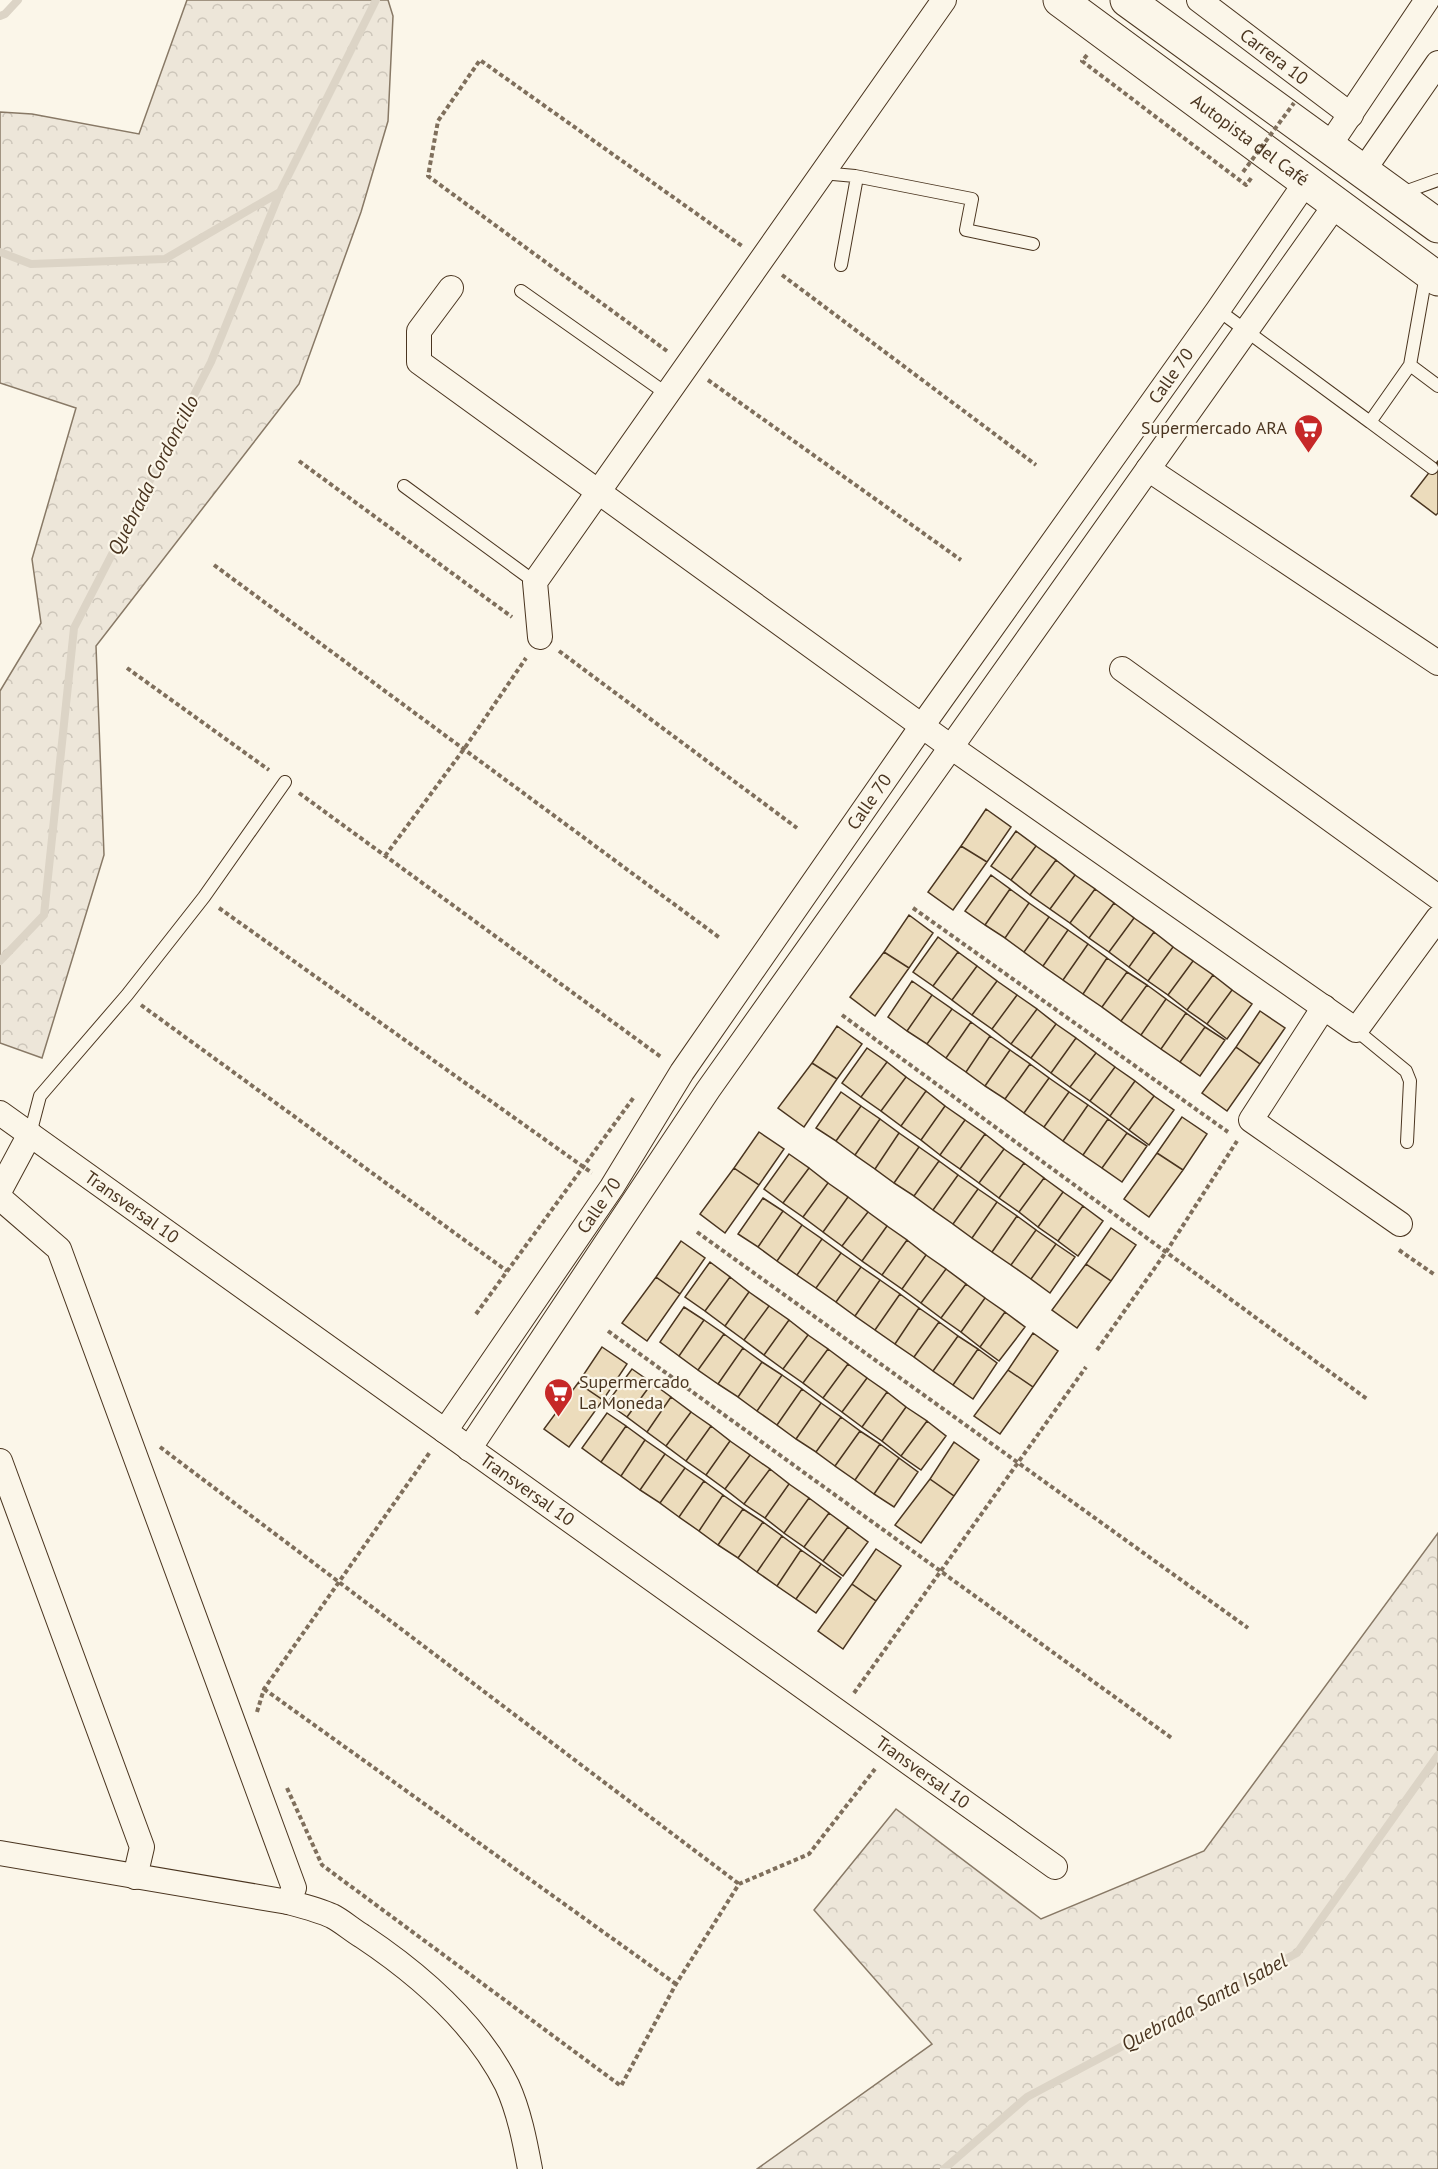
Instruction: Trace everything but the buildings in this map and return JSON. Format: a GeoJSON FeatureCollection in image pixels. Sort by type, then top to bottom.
{"type":"FeatureCollection","features":[{"type":"Feature","properties":{"kind":"highway","name":"Autopista del Café"},"geometry":{"type":"LineString","coordinates":[[1060,0],[1433,275]]}},
{"type":"Feature","properties":{"kind":"highway"},"geometry":{"type":"LineString","coordinates":[[1127,0],[1438,226]]}},
{"type":"Feature","properties":{"kind":"street"},"geometry":{"type":"LineString","coordinates":[[540,637],[535,582],[944,0]]}},
{"type":"Feature","properties":{"kind":"street","name":"Carrera 10"},"geometry":{"type":"LineString","coordinates":[[1199,0],[1351,115]]}},
{"type":"Feature","properties":{"kind":"street"},"geometry":{"type":"LineString","coordinates":[[1329,147],[1427,0]]}},
{"type":"Feature","properties":{"kind":"street"},"geometry":{"type":"LineString","coordinates":[[1363,171],[1438,63]]}},
{"type":"Feature","properties":{"kind":"street","name":"Calle 70"},"geometry":{"type":"LineString","coordinates":[[445,1431],[612,1187],[682,1072],[922,726],[1218,310],[1306,182]]}},
{"type":"Feature","properties":{"kind":"street","name":"Calle 70"},"geometry":{"type":"LineString","coordinates":[[469,1449],[708,1090],[1336,204]]}},
{"type":"Feature","properties":{"kind":"street"},"geometry":{"type":"LineString","coordinates":[[451,288],[419,331],[419,362],[951,747],[1356,1030],[1438,918]]}},
{"type":"Feature","properties":{"kind":"street"},"geometry":{"type":"LineString","coordinates":[[1148,469],[1438,663]]}},
{"type":"Feature","properties":{"kind":"street"},"geometry":{"type":"LineString","coordinates":[[1122,669],[1438,897]]}},
{"type":"Feature","properties":{"kind":"street"},"geometry":{"type":"LineString","coordinates":[[1324,1007],[1251,1120],[1400,1224]]}},
{"type":"Feature","properties":{"kind":"street","name":"Transversal 10"},"geometry":{"type":"LineString","coordinates":[[0,1113],[1055,1867]]}},
{"type":"Feature","properties":{"kind":"street"},"geometry":{"type":"LineString","coordinates":[[0,1190],[30,1134]]}},
{"type":"Feature","properties":{"kind":"street"},"geometry":{"type":"LineString","coordinates":[[0,1198],[58,1249],[294,1888],[288,1902]]}},
{"type":"Feature","properties":{"kind":"street"},"geometry":{"type":"LineString","coordinates":[[0,1461],[142,1847],[135,1876]]}},
{"type":"Feature","properties":{"kind":"street"},"geometry":{"type":"LineString","coordinates":[[0,1853],[288,1902],[332,1916],[376,1945],[418,1978],[450,2007],[495,2063],[508,2088],[530,2169]]}},
{"type":"Feature","properties":{"kind":"lane"},"geometry":{"type":"LineString","coordinates":[[822,173],[857,177],[972,199],[966,230],[1033,244]]}},
{"type":"Feature","properties":{"kind":"lane"},"geometry":{"type":"LineString","coordinates":[[841,265],[857,177]]}},
{"type":"Feature","properties":{"kind":"lane"},"geometry":{"type":"LineString","coordinates":[[1396,195],[1438,180]]}},
{"type":"Feature","properties":{"kind":"lane"},"geometry":{"type":"LineString","coordinates":[[1370,422],[1410,365],[1433,275]]}},
{"type":"Feature","properties":{"kind":"lane"},"geometry":{"type":"LineString","coordinates":[[521,291],[668,394]]}},
{"type":"Feature","properties":{"kind":"lane"},"geometry":{"type":"LineString","coordinates":[[1218,310],[1432,468]]}},
{"type":"Feature","properties":{"kind":"lane"},"geometry":{"type":"LineString","coordinates":[[1410,365],[1438,387]]}},
{"type":"Feature","properties":{"kind":"lane"},"geometry":{"type":"LineString","coordinates":[[404,486],[535,582]]}},
{"type":"Feature","properties":{"kind":"lane"},"geometry":{"type":"LineString","coordinates":[[30,1134],[40,1096],[127,994],[204,897],[285,782]]}},
{"type":"Feature","properties":{"kind":"lane"},"geometry":{"type":"LineString","coordinates":[[1356,1030],[1406,1071],[1410,1081],[1407,1142]]}},
{"type":"Feature","properties":{"kind":"path"},"geometry":{"type":"LineString","coordinates":[[428,176],[438,121],[480,60]]}},
{"type":"Feature","properties":{"kind":"path"},"geometry":{"type":"LineString","coordinates":[[1243,172],[1294,103]]}},
{"type":"Feature","properties":{"kind":"path"},"geometry":{"type":"LineString","coordinates":[[299,461],[797,828]]}},
{"type":"Feature","properties":{"kind":"path"},"geometry":{"type":"LineString","coordinates":[[214,565],[720,938]]}},
{"type":"Feature","properties":{"kind":"path"},"geometry":{"type":"LineString","coordinates":[[385,856],[464,749],[540,637]]}},
{"type":"Feature","properties":{"kind":"path"},"geometry":{"type":"LineString","coordinates":[[128,668],[663,1058],[656,1067]]}},
{"type":"Feature","properties":{"kind":"path"},"geometry":{"type":"LineString","coordinates":[[204,897],[612,1187]]}},
{"type":"Feature","properties":{"kind":"path"},"geometry":{"type":"LineString","coordinates":[[912,908],[1228,1132]]}},
{"type":"Feature","properties":{"kind":"path"},"geometry":{"type":"LineString","coordinates":[[127,994],[507,1271]]}},
{"type":"Feature","properties":{"kind":"path"},"geometry":{"type":"LineString","coordinates":[[842,1015],[1367,1399]]}},
{"type":"Feature","properties":{"kind":"path"},"geometry":{"type":"LineString","coordinates":[[476,1314],[636,1094]]}},
{"type":"Feature","properties":{"kind":"path"},"geometry":{"type":"LineString","coordinates":[[1096,1350],[1166,1252],[1238,1139]]}},
{"type":"Feature","properties":{"kind":"path"},"geometry":{"type":"LineString","coordinates":[[697,1232],[1248,1628]]}},
{"type":"Feature","properties":{"kind":"path"},"geometry":{"type":"LineString","coordinates":[[608,1331],[1173,1739]]}},
{"type":"Feature","properties":{"kind":"path"},"geometry":{"type":"LineString","coordinates":[[840,1713],[1086,1367]]}},
{"type":"Feature","properties":{"kind":"path"},"geometry":{"type":"LineString","coordinates":[[255,1719],[264,1689],[445,1431]]}},
{"type":"Feature","properties":{"kind":"path"},"geometry":{"type":"LineString","coordinates":[[158,1446],[739,1884]]}},
{"type":"Feature","properties":{"kind":"path"},"geometry":{"type":"LineString","coordinates":[[264,1689],[676,1984]]}},
{"type":"Feature","properties":{"kind":"path"},"geometry":{"type":"LineString","coordinates":[[284,1782],[322,1865],[621,2086],[676,1984],[739,1884],[809,1854],[890,1749]]}},
{"type":"Feature","properties":{"kind":"green space"},"geometry":{"type":"Polygon","coordinates":[[[187,0],[388,0],[393,16],[388,121],[361,212],[299,384],[96,646],[104,855],[42,1058],[0,1043],[0,691],[41,623],[32,559],[76,408],[0,383],[0,112],[32,114],[139,134],[187,0]]]}},
{"type":"Feature","properties":{"kind":"green space"},"geometry":{"type":"Polygon","coordinates":[[[1438,1533],[1438,2169],[757,2169],[932,2044],[814,1910],[896,1809],[1041,1919],[1204,1851],[1438,1533]]]}},
{"type":"Feature","properties":{"kind":"waterway"},"geometry":{"type":"LineString","coordinates":[[0,16],[5,14],[18,0]]}},
{"type":"Feature","properties":{"kind":"waterway","name":"Quebrada Cordoncillo"},"geometry":{"type":"LineString","coordinates":[[0,961],[44,915],[74,628],[211,362],[280,192],[376,0]]}},
{"type":"Feature","properties":{"kind":"waterway"},"geometry":{"type":"LineString","coordinates":[[0,252],[31,264],[165,259],[280,192]]}},
{"type":"Feature","properties":{"kind":"waterway","name":"Quebrada Santa Isabel"},"geometry":{"type":"LineString","coordinates":[[944,2169],[1027,2097],[1297,1953],[1438,1755]]}},
{"type":"Feature","properties":{"kind":"place","name":"Supermercado ARA"},"geometry":{"type":"Point","coordinates":[1308,454]}},
{"type":"Feature","properties":{"kind":"place","name":"Supermercado La Moneda"},"geometry":{"type":"Point","coordinates":[558,1418]}}]}
